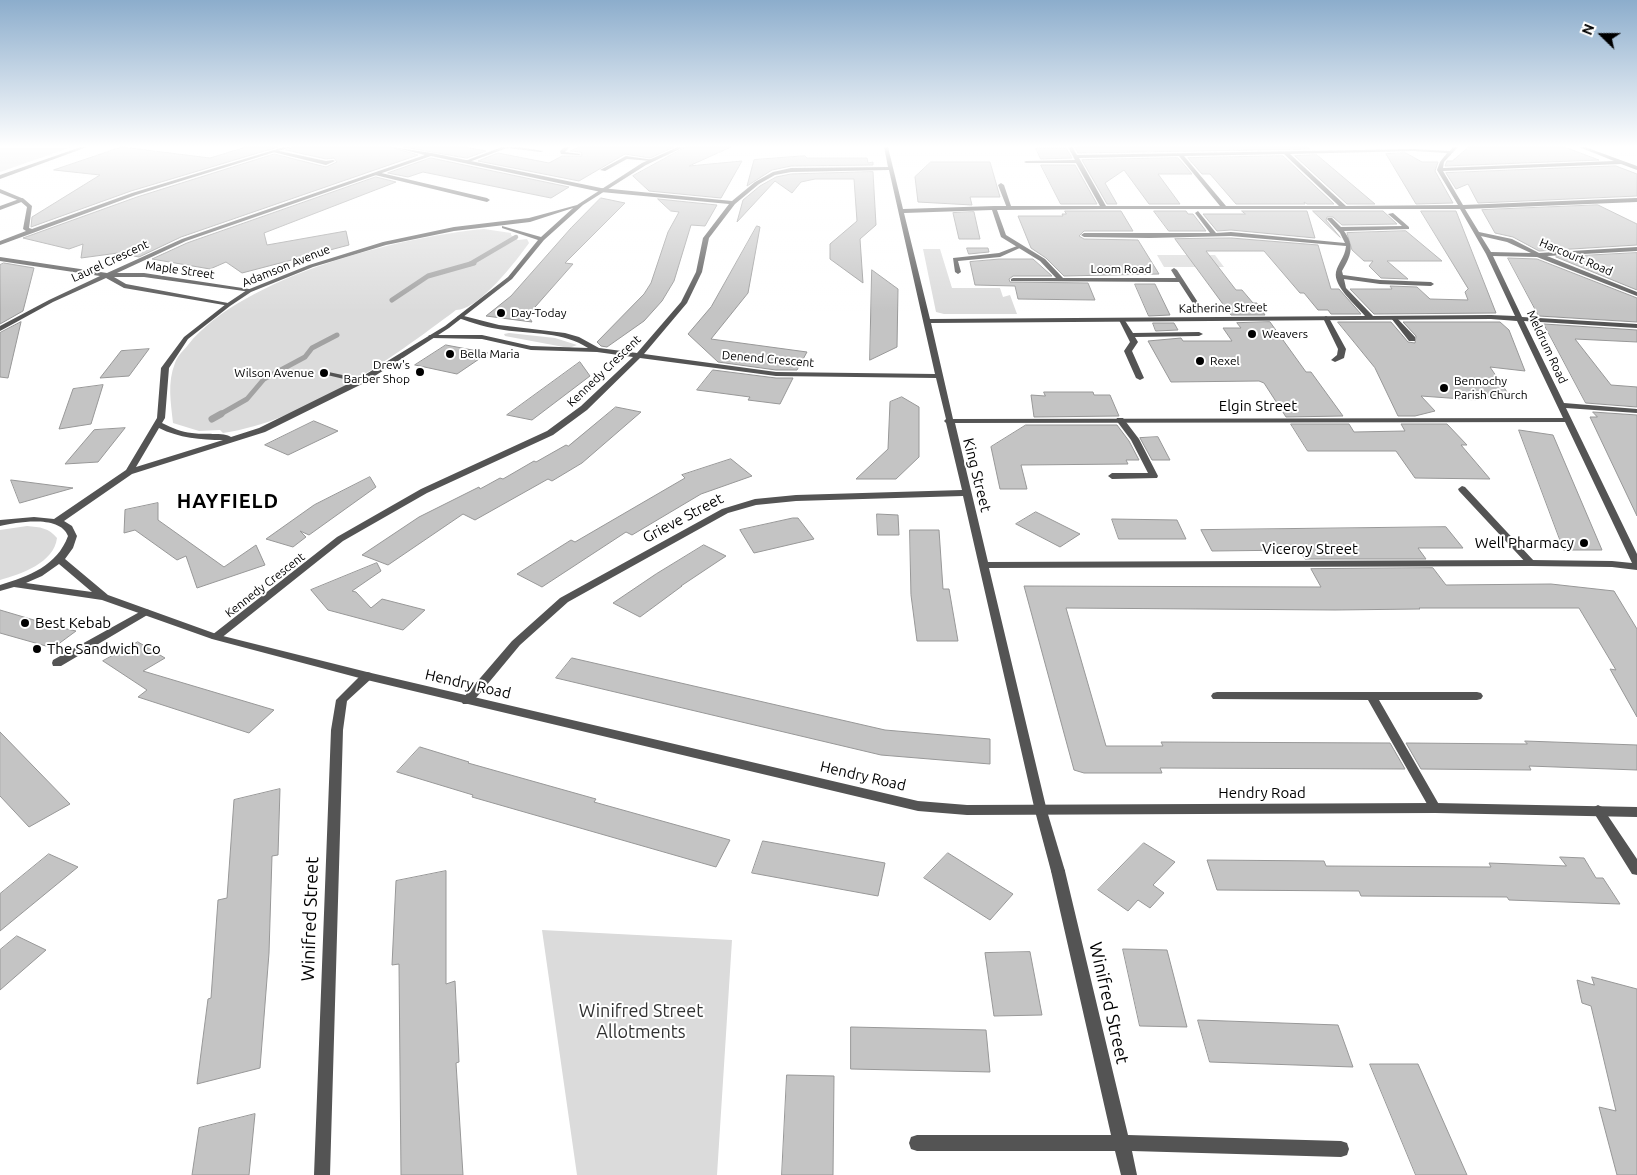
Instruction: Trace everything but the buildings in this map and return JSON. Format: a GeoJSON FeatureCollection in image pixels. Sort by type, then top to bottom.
{"type":"FeatureCollection","features":[{"type":"Feature","properties":{"kind":"street"},"geometry":{"type":"LineString","coordinates":[[0,208],[17,202]]}},
{"type":"Feature","properties":{"kind":"street"},"geometry":{"type":"LineString","coordinates":[[24,202],[30,207],[26,229],[30,231]]}},
{"type":"Feature","properties":{"kind":"street"},"geometry":{"type":"LineString","coordinates":[[0,243],[112,202]]}},
{"type":"Feature","properties":{"kind":"street","name":"Laurel Crescent"},"geometry":{"type":"LineString","coordinates":[[0,329],[106,275],[184,240],[296,202]]}},
{"type":"Feature","properties":{"kind":"street"},"geometry":{"type":"LineString","coordinates":[[57,521],[129,472],[262,430],[361,381],[460,318],[510,278],[542,238],[583,202]]}},
{"type":"Feature","properties":{"kind":"street"},"geometry":{"type":"LineString","coordinates":[[721,202],[733,203]]}},
{"type":"Feature","properties":{"kind":"street","name":"King Street"},"geometry":{"type":"LineString","coordinates":[[899,202],[948,420],[1041,811]]}},
{"type":"Feature","properties":{"kind":"street"},"geometry":{"type":"LineString","coordinates":[[1007,202],[1010,208]]}},
{"type":"Feature","properties":{"kind":"street"},"geometry":{"type":"LineString","coordinates":[[1101,202],[1104,208]]}},
{"type":"Feature","properties":{"kind":"street"},"geometry":{"type":"LineString","coordinates":[[1220,202],[1225,208]]}},
{"type":"Feature","properties":{"kind":"street"},"geometry":{"type":"LineString","coordinates":[[1338,202],[1344,207]]}},
{"type":"Feature","properties":{"kind":"street","name":"Meldrum Road"},"geometry":{"type":"LineString","coordinates":[[1458,202],[1489,254],[1625,537],[1637,566]]}},
{"type":"Feature","properties":{"kind":"street"},"geometry":{"type":"LineString","coordinates":[[901,211],[994,208],[1462,208],[1597,202]]}},
{"type":"Feature","properties":{"kind":"street","name":"Kennedy Crescent"},"geometry":{"type":"LineString","coordinates":[[216,637],[340,539],[424,491],[550,433],[584,408],[638,356],[684,303],[699,272],[706,238],[733,203]]}},
{"type":"Feature","properties":{"kind":"street","name":"Adamson Avenue"},"geometry":{"type":"LineString","coordinates":[[129,472],[161,418],[165,368],[186,338],[228,305],[250,291],[311,266],[385,243],[454,229],[494,226],[530,220],[580,204]]}},
{"type":"Feature","properties":{"kind":"street"},"geometry":{"type":"LineString","coordinates":[[994,208],[1003,236],[1042,259],[1055,270],[1061,280]]}},
{"type":"Feature","properties":{"kind":"street"},"geometry":{"type":"LineString","coordinates":[[1198,213],[1213,233]]}},
{"type":"Feature","properties":{"kind":"street"},"geometry":{"type":"LineString","coordinates":[[1340,229],[1406,228],[1391,214]]}},
{"type":"Feature","properties":{"kind":"street"},"geometry":{"type":"LineString","coordinates":[[1330,219],[1346,235],[1349,245],[1349,256],[1339,271],[1342,288],[1370,317]]}},
{"type":"Feature","properties":{"kind":"street","name":"Adamson Avenue"},"geometry":{"type":"LineString","coordinates":[[494,226],[515,229],[542,238]]}},
{"type":"Feature","properties":{"kind":"street"},"geometry":{"type":"LineString","coordinates":[[1084,234],[1149,236],[1213,233],[1260,235],[1349,245]]}},
{"type":"Feature","properties":{"kind":"street","name":"Harcourt Road"},"geometry":{"type":"LineString","coordinates":[[1478,234],[1491,235],[1531,250],[1538,255],[1637,294]]}},
{"type":"Feature","properties":{"kind":"street"},"geometry":{"type":"LineString","coordinates":[[1149,236],[1154,245]]}},
{"type":"Feature","properties":{"kind":"street"},"geometry":{"type":"LineString","coordinates":[[958,272],[955,259],[1000,255],[1019,247]]}},
{"type":"Feature","properties":{"kind":"street"},"geometry":{"type":"LineString","coordinates":[[1489,254],[1538,255],[1637,249]]}},
{"type":"Feature","properties":{"kind":"street","name":"Maple Street"},"geometry":{"type":"LineString","coordinates":[[0,259],[106,275],[144,275],[250,291]]}},
{"type":"Feature","properties":{"kind":"street"},"geometry":{"type":"LineString","coordinates":[[1174,270],[1196,304]]}},
{"type":"Feature","properties":{"kind":"street","name":"Maple Street"},"geometry":{"type":"LineString","coordinates":[[106,275],[124,286],[228,305]]}},
{"type":"Feature","properties":{"kind":"street"},"geometry":{"type":"LineString","coordinates":[[1339,276],[1380,282],[1431,284]]}},
{"type":"Feature","properties":{"kind":"street","name":"Loom Road"},"geometry":{"type":"LineString","coordinates":[[1013,280],[1180,280]]}},
{"type":"Feature","properties":{"kind":"street"},"geometry":{"type":"LineString","coordinates":[[1393,317],[1412,339]]}},
{"type":"Feature","properties":{"kind":"street","name":"Katherine Street"},"geometry":{"type":"LineString","coordinates":[[927,321],[1393,317],[1520,318],[1637,326]]}},
{"type":"Feature","properties":{"kind":"street","name":"Denend Crescent"},"geometry":{"type":"LineString","coordinates":[[460,318],[500,327],[556,334],[586,342],[597,350]]}},
{"type":"Feature","properties":{"kind":"street"},"geometry":{"type":"LineString","coordinates":[[1326,318],[1342,348],[1341,356],[1334,360]]}},
{"type":"Feature","properties":{"kind":"street"},"geometry":{"type":"LineString","coordinates":[[1122,320],[1134,342],[1128,351],[1140,378]]}},
{"type":"Feature","properties":{"kind":"street"},"geometry":{"type":"LineString","coordinates":[[1130,335],[1200,334]]}},
{"type":"Feature","properties":{"kind":"street","name":"Denend Crescent"},"geometry":{"type":"LineString","coordinates":[[432,336],[482,337],[531,348],[597,350],[776,374],[939,376]]}},
{"type":"Feature","properties":{"kind":"street"},"geometry":{"type":"LineString","coordinates":[[327,373],[361,381]]}},
{"type":"Feature","properties":{"kind":"street"},"geometry":{"type":"LineString","coordinates":[[1560,405],[1637,411]]}},
{"type":"Feature","properties":{"kind":"street","name":"Elgin Street"},"geometry":{"type":"LineString","coordinates":[[948,420],[1568,420]]}},
{"type":"Feature","properties":{"kind":"street"},"geometry":{"type":"LineString","coordinates":[[1112,476],[1154,476],[1135,439],[1120,420]]}},
{"type":"Feature","properties":{"kind":"street"},"geometry":{"type":"LineString","coordinates":[[157,424],[171,433],[189,436],[243,436]]}},
{"type":"Feature","properties":{"kind":"street"},"geometry":{"type":"LineString","coordinates":[[1462,489],[1531,563]]}},
{"type":"Feature","properties":{"kind":"street","name":"Grieve Street"},"geometry":{"type":"LineString","coordinates":[[467,700],[516,643],[564,600],[724,511],[755,502],[788,499],[966,493]]}},
{"type":"Feature","properties":{"kind":"street"},"geometry":{"type":"LineString","coordinates":[[0,522],[39,518],[57,521],[68,527],[72,536],[69,547],[59,559],[32,577],[0,588]]}},
{"type":"Feature","properties":{"kind":"street"},"geometry":{"type":"LineString","coordinates":[[1625,537],[1637,539]]}},
{"type":"Feature","properties":{"kind":"street","name":"Hendry Road"},"geometry":{"type":"LineString","coordinates":[[59,559],[104,597]]}},
{"type":"Feature","properties":{"kind":"street","name":"Viceroy Street"},"geometry":{"type":"LineString","coordinates":[[983,565],[1531,563],[1637,566]]}},
{"type":"Feature","properties":{"kind":"street","name":"Hendry Road"},"geometry":{"type":"LineString","coordinates":[[14,584],[104,597],[216,637],[467,700],[918,806],[967,810],[1041,811],[1435,808],[1637,812]]}},
{"type":"Feature","properties":{"kind":"street"},"geometry":{"type":"LineString","coordinates":[[57,663],[145,612]]}},
{"type":"Feature","properties":{"kind":"street","name":"Winifred Street"},"geometry":{"type":"LineString","coordinates":[[322,1175],[337,730],[342,700],[368,676]]}},
{"type":"Feature","properties":{"kind":"street"},"geometry":{"type":"LineString","coordinates":[[1217,696],[1477,696]]}},
{"type":"Feature","properties":{"kind":"street"},"geometry":{"type":"LineString","coordinates":[[1371,696],[1435,808]]}},
{"type":"Feature","properties":{"kind":"street"},"geometry":{"type":"LineString","coordinates":[[1598,810],[1637,870]]}},
{"type":"Feature","properties":{"kind":"street","name":"Winifred Street"},"geometry":{"type":"LineString","coordinates":[[1041,811],[1058,871],[1129,1175]]}},
{"type":"Feature","properties":{"kind":"street"},"geometry":{"type":"LineString","coordinates":[[917,1143],[1122,1144],[1341,1149]]}},
{"type":"Feature","properties":{"kind":"green space"},"geometry":{"type":"Polygon","coordinates":[[[484,229],[511,233],[518,240],[527,239],[529,243],[497,283],[475,302],[465,308],[456,310],[375,367],[316,402],[285,416],[254,426],[223,433],[220,430],[199,431],[173,423],[170,386],[177,358],[213,321],[246,299],[283,280],[367,251],[449,233],[484,229]]]}},
{"type":"Feature","properties":{"kind":"green space"},"geometry":{"type":"Polygon","coordinates":[[[923,249],[940,249],[952,288],[1000,288],[1003,297],[1010,295],[1017,314],[944,314],[936,312],[923,249]]]}},
{"type":"Feature","properties":{"kind":"green space"},"geometry":{"type":"Polygon","coordinates":[[[1157,255],[1215,255],[1224,267],[1164,267],[1157,255]]]}},
{"type":"Feature","properties":{"kind":"green space"},"geometry":{"type":"Polygon","coordinates":[[[504,334],[555,338],[577,345],[569,348],[505,336],[504,334]]]}},
{"type":"Feature","properties":{"kind":"green space"},"geometry":{"type":"Polygon","coordinates":[[[27,526],[51,532],[57,538],[55,547],[43,561],[35,566],[0,580],[0,530],[27,526]]]}},
{"type":"Feature","properties":{"kind":"green space","name":"Winifred Street Allotments"},"geometry":{"type":"Polygon","coordinates":[[[542,930],[732,940],[717,1175],[577,1175],[542,930]]]}},
{"type":"Feature","properties":{"kind":"waterway"},"geometry":{"type":"LineString","coordinates":[[470,264],[516,237]]}},
{"type":"Feature","properties":{"kind":"waterway"},"geometry":{"type":"LineString","coordinates":[[392,300],[428,276],[474,263]]}},
{"type":"Feature","properties":{"kind":"waterway"},"geometry":{"type":"LineString","coordinates":[[219,415],[247,399],[264,379],[305,357],[312,348],[337,335]]}},
{"type":"Feature","properties":{"kind":"waterway"},"geometry":{"type":"LineString","coordinates":[[212,419],[221,414]]}},
{"type":"Feature","properties":{"kind":"place","name":"Day-Today"},"geometry":{"type":"Point","coordinates":[501,313]}},
{"type":"Feature","properties":{"kind":"place","name":"Weavers"},"geometry":{"type":"Point","coordinates":[1252,334]}},
{"type":"Feature","properties":{"kind":"place","name":"Bella Maria"},"geometry":{"type":"Point","coordinates":[450,354]}},
{"type":"Feature","properties":{"kind":"place","name":"Rexel"},"geometry":{"type":"Point","coordinates":[1200,361]}},
{"type":"Feature","properties":{"kind":"place","name":"Drew's Barber Shop"},"geometry":{"type":"Point","coordinates":[420,372]}},
{"type":"Feature","properties":{"kind":"place","name":"Wilson Avenue"},"geometry":{"type":"Point","coordinates":[324,373]}},
{"type":"Feature","properties":{"kind":"place","name":"Bennochy Parish Church"},"geometry":{"type":"Point","coordinates":[1444,388]}},
{"type":"Feature","properties":{"kind":"place","name":"Well Pharmacy"},"geometry":{"type":"Point","coordinates":[1584,543]}},
{"type":"Feature","properties":{"kind":"place","name":"Best Kebab"},"geometry":{"type":"Point","coordinates":[25,623]}},
{"type":"Feature","properties":{"kind":"place","name":"The Sandwich Co"},"geometry":{"type":"Point","coordinates":[37,649]}},
{"type":"Feature","properties":{"kind":"district","name":"HAYFIELD"},"geometry":{"type":"Point","coordinates":[228,501]}}]}
